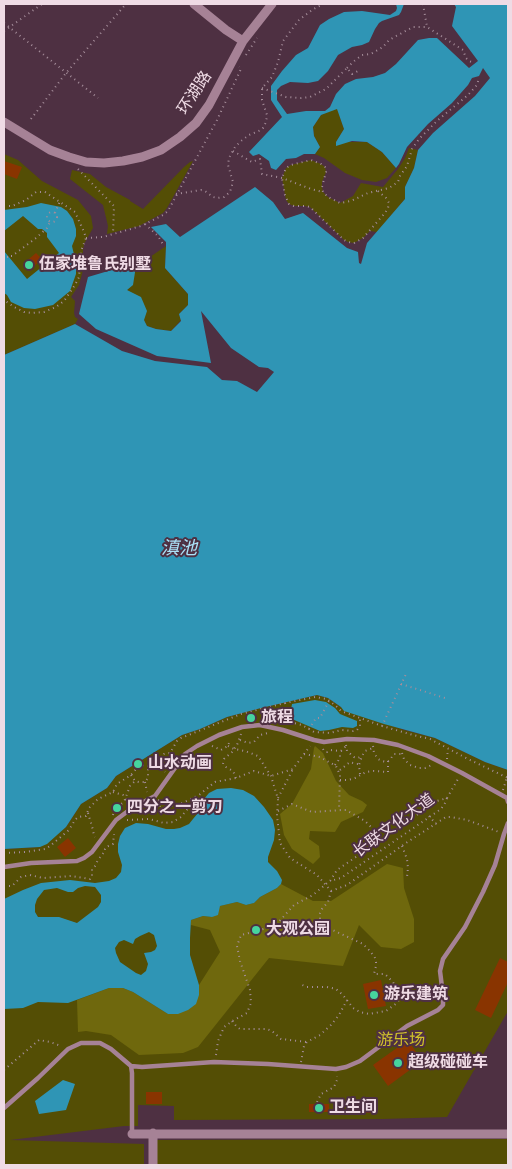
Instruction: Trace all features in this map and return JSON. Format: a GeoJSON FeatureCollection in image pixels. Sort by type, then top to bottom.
{"type":"FeatureCollection","features":[{"type":"Feature","properties":{"kind":"street"},"geometry":{"type":"LineString","coordinates":[[194,4],[243,41]]}},
{"type":"Feature","properties":{"kind":"street","name":"环湖路"},"geometry":{"type":"LineString","coordinates":[[4,122],[50,150],[86,162],[123,162],[161,150],[196,123],[209,105],[243,41],[272,4]]}},
{"type":"Feature","properties":{"kind":"street"},"geometry":{"type":"LineString","coordinates":[[153,1133],[153,1165]]}},
{"type":"Feature","properties":{"kind":"street"},"geometry":{"type":"LineString","coordinates":[[132,1134],[508,1134]]}},
{"type":"Feature","properties":{"kind":"lane"},"geometry":{"type":"LineString","coordinates":[[4,867],[31,863],[77,862],[92,852],[116,820],[132,808],[153,797],[185,754],[223,733],[260,724],[314,740],[374,740],[401,746],[428,756],[462,773],[507,798],[508,802]]}},
{"type":"Feature","properties":{"kind":"lane"},"geometry":{"type":"LineString","coordinates":[[4,1108],[68,1049],[81,1043],[100,1043],[111,1049],[131,1066],[142,1067],[214,1062],[336,1069],[360,1061],[407,1026],[438,1010],[443,1005],[440,971],[443,959],[465,927],[483,892],[495,865],[508,823]]}},
{"type":"Feature","properties":{"kind":"lane"},"geometry":{"type":"LineString","coordinates":[[131,1066],[132,1134]]}},
{"type":"Feature","properties":{"kind":"path"},"geometry":{"type":"LineString","coordinates":[[4,31],[42,4]]}},
{"type":"Feature","properties":{"kind":"path"},"geometry":{"type":"LineString","coordinates":[[31,119],[66,73],[126,4]]}},
{"type":"Feature","properties":{"kind":"path"},"geometry":{"type":"LineString","coordinates":[[176,194],[201,190],[217,198],[228,195],[232,189],[233,182],[228,165],[229,158],[241,141],[263,128],[266,122],[268,115],[262,100],[262,88],[272,77],[283,41],[291,29],[306,15],[323,4]]}},
{"type":"Feature","properties":{"kind":"path"},"geometry":{"type":"LineString","coordinates":[[423,4],[427,27]]}},
{"type":"Feature","properties":{"kind":"path"},"geometry":{"type":"LineString","coordinates":[[4,23],[98,98]]}},
{"type":"Feature","properties":{"kind":"path"},"geometry":{"type":"LineString","coordinates":[[262,88],[286,96],[310,97],[326,89],[352,62],[362,55],[372,54],[383,47],[389,40],[413,27],[427,27],[463,50],[466,58],[474,63]]}},
{"type":"Feature","properties":{"kind":"path"},"geometry":{"type":"LineString","coordinates":[[347,68],[352,74],[358,70]]}},
{"type":"Feature","properties":{"kind":"path"},"geometry":{"type":"LineString","coordinates":[[86,238],[103,237],[141,226],[168,211],[218,120],[241,69]]}},
{"type":"Feature","properties":{"kind":"path"},"geometry":{"type":"LineString","coordinates":[[233,151],[252,162],[260,159],[262,174],[282,178],[323,192],[340,203],[351,201],[389,188],[398,182],[407,166],[412,148],[419,138],[468,95],[479,78]]}},
{"type":"Feature","properties":{"kind":"path"},"geometry":{"type":"LineString","coordinates":[[323,192],[322,187],[326,172],[321,164],[311,160],[286,168],[282,178],[285,195],[289,204],[310,208],[344,240],[354,243],[363,238],[388,208],[389,203],[378,191]]}},
{"type":"Feature","properties":{"kind":"path"},"geometry":{"type":"LineString","coordinates":[[78,169],[114,206],[113,234]]}},
{"type":"Feature","properties":{"kind":"path"},"geometry":{"type":"LineString","coordinates":[[4,206],[12,206],[26,200],[36,192],[45,192],[75,212],[86,238],[81,250],[76,285],[64,301],[44,312],[32,313],[24,312],[4,300]]}},
{"type":"Feature","properties":{"kind":"path"},"geometry":{"type":"LineString","coordinates":[[55,213],[60,201]]}},
{"type":"Feature","properties":{"kind":"path"},"geometry":{"type":"LineString","coordinates":[[4,259],[5,257],[12,256],[48,228],[50,222],[47,214],[55,213]]}},
{"type":"Feature","properties":{"kind":"path"},"geometry":{"type":"LineString","coordinates":[[50,222],[53,223],[58,220],[55,213]]}},
{"type":"Feature","properties":{"kind":"path"},"geometry":{"type":"LineString","coordinates":[[145,224],[158,236],[164,246]]}},
{"type":"Feature","properties":{"kind":"path"},"geometry":{"type":"LineString","coordinates":[[383,725],[406,674]]}},
{"type":"Feature","properties":{"kind":"path"},"geometry":{"type":"LineString","coordinates":[[401,684],[445,698]]}},
{"type":"Feature","properties":{"kind":"path"},"geometry":{"type":"LineString","coordinates":[[100,841],[94,836],[94,830],[88,814],[89,808],[98,799],[113,792],[117,784],[131,775],[138,767],[142,765],[148,766],[164,754],[170,753],[181,738],[241,714],[315,697],[329,701],[341,711],[360,718],[413,736],[430,739],[508,778],[502,795]]}},
{"type":"Feature","properties":{"kind":"path"},"geometry":{"type":"LineString","coordinates":[[308,730],[316,718],[320,718],[329,701]]}},
{"type":"Feature","properties":{"kind":"path"},"geometry":{"type":"LineString","coordinates":[[285,703],[290,722],[302,725],[314,732],[357,730],[360,726],[360,718]]}},
{"type":"Feature","properties":{"kind":"path"},"geometry":{"type":"LineString","coordinates":[[236,778],[233,771],[223,764],[224,759],[234,750],[242,727]]}},
{"type":"Feature","properties":{"kind":"path"},"geometry":{"type":"LineString","coordinates":[[239,739],[248,743],[254,742],[260,735],[270,732],[273,727]]}},
{"type":"Feature","properties":{"kind":"path"},"geometry":{"type":"LineString","coordinates":[[223,733],[228,740],[228,746]]}},
{"type":"Feature","properties":{"kind":"path"},"geometry":{"type":"LineString","coordinates":[[181,738],[185,754]]}},
{"type":"Feature","properties":{"kind":"path"},"geometry":{"type":"LineString","coordinates":[[347,739],[347,751],[354,757],[362,756]]}},
{"type":"Feature","properties":{"kind":"path"},"geometry":{"type":"LineString","coordinates":[[278,799],[293,769],[314,740]]}},
{"type":"Feature","properties":{"kind":"path"},"geometry":{"type":"LineString","coordinates":[[374,740],[373,748],[378,759],[382,762],[388,761],[394,754],[402,754]]}},
{"type":"Feature","properties":{"kind":"path"},"geometry":{"type":"LineString","coordinates":[[322,741],[322,748],[327,752],[330,750],[340,751],[346,746]]}},
{"type":"Feature","properties":{"kind":"path"},"geometry":{"type":"LineString","coordinates":[[210,746],[221,750],[228,746]]}},
{"type":"Feature","properties":{"kind":"path"},"geometry":{"type":"LineString","coordinates":[[228,746],[234,750],[245,751],[258,756],[271,776],[278,799],[277,815],[280,843],[290,858],[317,875],[331,891]]}},
{"type":"Feature","properties":{"kind":"path"},"geometry":{"type":"LineString","coordinates":[[401,746],[402,754],[407,763],[419,768],[429,766],[438,761]]}},
{"type":"Feature","properties":{"kind":"path"},"geometry":{"type":"LineString","coordinates":[[360,775],[359,764],[362,756],[373,748]]}},
{"type":"Feature","properties":{"kind":"path"},"geometry":{"type":"LineString","coordinates":[[447,766],[448,749]]}},
{"type":"Feature","properties":{"kind":"path"},"geometry":{"type":"LineString","coordinates":[[180,761],[189,764],[201,751]]}},
{"type":"Feature","properties":{"kind":"path"},"geometry":{"type":"LineString","coordinates":[[335,765],[340,757],[340,751]]}},
{"type":"Feature","properties":{"kind":"path"},"geometry":{"type":"LineString","coordinates":[[304,754],[320,757],[335,765],[340,780],[339,810]]}},
{"type":"Feature","properties":{"kind":"path"},"geometry":{"type":"LineString","coordinates":[[157,759],[169,776]]}},
{"type":"Feature","properties":{"kind":"path"},"geometry":{"type":"LineString","coordinates":[[340,780],[348,780],[366,772],[388,772],[388,761]]}},
{"type":"Feature","properties":{"kind":"path"},"geometry":{"type":"LineString","coordinates":[[338,770],[350,762],[359,764]]}},
{"type":"Feature","properties":{"kind":"path"},"geometry":{"type":"LineString","coordinates":[[148,766],[148,778],[145,782],[148,792],[158,800],[176,806],[199,795]]}},
{"type":"Feature","properties":{"kind":"path"},"geometry":{"type":"LineString","coordinates":[[121,816],[128,820],[149,819],[164,823],[173,822],[181,816],[199,795],[215,782],[236,778],[254,771],[271,776],[293,769]]}},
{"type":"Feature","properties":{"kind":"path"},"geometry":{"type":"LineString","coordinates":[[447,798],[462,773]]}},
{"type":"Feature","properties":{"kind":"path"},"geometry":{"type":"LineString","coordinates":[[131,775],[135,781]]}},
{"type":"Feature","properties":{"kind":"path"},"geometry":{"type":"LineString","coordinates":[[135,781],[145,782]]}},
{"type":"Feature","properties":{"kind":"path"},"geometry":{"type":"LineString","coordinates":[[116,820],[113,816],[114,809],[121,805],[126,798],[130,786],[135,781]]}},
{"type":"Feature","properties":{"kind":"path"},"geometry":{"type":"LineString","coordinates":[[113,792],[123,795],[132,808]]}},
{"type":"Feature","properties":{"kind":"path","name":"长联文化大道"},"geometry":{"type":"LineString","coordinates":[[330,881],[342,878],[441,809],[446,803],[447,798]]}},
{"type":"Feature","properties":{"kind":"path","name":"长联文化大道"},"geometry":{"type":"LineString","coordinates":[[330,881],[337,870],[437,801],[447,798]]}},
{"type":"Feature","properties":{"kind":"path"},"geometry":{"type":"LineString","coordinates":[[144,802],[150,810],[154,810],[163,802]]}},
{"type":"Feature","properties":{"kind":"path"},"geometry":{"type":"LineString","coordinates":[[278,811],[292,804],[312,812],[346,810],[365,821],[381,840]]}},
{"type":"Feature","properties":{"kind":"path"},"geometry":{"type":"LineString","coordinates":[[4,853],[45,849],[69,830],[74,820],[88,814]]}},
{"type":"Feature","properties":{"kind":"path"},"geometry":{"type":"LineString","coordinates":[[429,816],[436,824]]}},
{"type":"Feature","properties":{"kind":"path"},"geometry":{"type":"LineString","coordinates":[[331,891],[347,886],[446,817],[467,820],[504,834]]}},
{"type":"Feature","properties":{"kind":"path"},"geometry":{"type":"LineString","coordinates":[[402,846],[407,859],[407,877]]}},
{"type":"Feature","properties":{"kind":"path"},"geometry":{"type":"LineString","coordinates":[[214,1062],[218,1041],[224,1028],[247,1013],[252,1003],[250,990],[240,960],[238,946],[241,935],[275,926],[294,906],[313,895],[330,881]]}},
{"type":"Feature","properties":{"kind":"path"},"geometry":{"type":"LineString","coordinates":[[300,984],[336,990],[343,995],[353,1008],[369,1014],[386,1011],[399,1000],[400,996],[393,982],[385,974],[374,974],[376,962],[370,951],[362,944],[326,926],[320,921],[320,913],[328,902],[331,891]]}},
{"type":"Feature","properties":{"kind":"path"},"geometry":{"type":"LineString","coordinates":[[300,1067],[304,1046],[331,1026],[347,1000]]}},
{"type":"Feature","properties":{"kind":"path"},"geometry":{"type":"LineString","coordinates":[[232,1021],[240,1029],[268,1029],[281,1039],[307,1042]]}},
{"type":"Feature","properties":{"kind":"path"},"geometry":{"type":"LineString","coordinates":[[4,1070],[39,1040],[68,1049]]}},
{"type":"Feature","properties":{"kind":"path"},"geometry":{"type":"LineString","coordinates":[[317,1102],[321,1094],[334,1087],[337,1080],[336,1069]]}},
{"type":"Feature","properties":{"kind":"green space"},"geometry":{"type":"Polygon","coordinates":[[[337,108],[344,129],[336,142],[367,142],[382,152],[396,168],[387,178],[376,182],[362,180],[345,173],[315,154],[320,147],[314,136],[313,127],[321,115],[337,108]]]}},
{"type":"Feature","properties":{"kind":"green space"},"geometry":{"type":"Polygon","coordinates":[[[409,148],[418,150],[414,168],[405,187],[405,199],[377,232],[370,231],[354,243],[344,240],[310,207],[294,206],[286,200],[282,178],[286,168],[291,165],[311,160],[325,167],[326,172],[322,182],[323,192],[340,203],[353,196],[361,183],[383,187],[398,169],[409,148]]]}},
{"type":"Feature","properties":{"kind":"green space"},"geometry":{"type":"Polygon","coordinates":[[[4,154],[18,160],[42,181],[78,200],[91,216],[93,228],[84,244],[83,270],[79,285],[71,297],[75,301],[74,313],[78,319],[75,324],[4,355],[4,154]]]}},
{"type":"Feature","properties":{"kind":"green space"},"geometry":{"type":"Polygon","coordinates":[[[193,161],[163,213],[139,226],[107,234],[108,226],[103,205],[70,179],[72,170],[90,174],[106,187],[143,209],[184,167],[193,161]]]}},
{"type":"Feature","properties":{"kind":"green space"},"geometry":{"type":"Polygon","coordinates":[[[166,246],[165,268],[188,294],[188,305],[179,314],[181,320],[171,331],[147,326],[127,290],[125,266],[147,259],[166,246]]]}},
{"type":"Feature","properties":{"kind":"green space","name":"大观公园"},"geometry":{"type":"Polygon","coordinates":[[[317,695],[328,698],[341,707],[404,730],[435,738],[485,762],[508,770],[508,1011],[447,1117],[174,1120],[174,1106],[138,1105],[138,1126],[124,1126],[10,1140],[144,1144],[144,1165],[4,1165],[4,849],[40,847],[66,827],[81,804],[107,788],[116,776],[182,735],[227,717],[317,695]]]}},
{"type":"Feature","properties":{"kind":"green space"},"geometry":{"type":"Polygon","coordinates":[[[508,1139],[508,1165],[156,1165],[157,1140],[508,1139]]]}},
{"type":"Feature","properties":{"kind":"shaded area"},"geometry":{"type":"Polygon","coordinates":[[[315,746],[323,753],[336,781],[349,795],[367,805],[363,812],[341,822],[335,832],[310,831],[309,839],[319,846],[320,857],[313,864],[292,849],[284,835],[280,814],[292,804],[311,769],[315,746]]]}},
{"type":"Feature","properties":{"kind":"shaded area"},"geometry":{"type":"Polygon","coordinates":[[[387,864],[403,868],[404,888],[414,919],[414,942],[401,949],[381,947],[359,925],[343,966],[269,958],[198,1047],[183,1053],[139,1055],[111,1035],[86,1031],[78,1032],[77,1000],[109,988],[123,988],[133,992],[168,1014],[199,995],[199,985],[220,952],[210,930],[191,925],[191,920],[203,916],[212,917],[220,906],[237,902],[246,905],[254,903],[281,884],[313,901],[331,901],[387,864]]]}},
{"type":"Feature","properties":{"kind":"water","name":"滇池"},"geometry":{"type":"Polygon","coordinates":[[[396,4],[404,4],[399,15],[379,23],[369,42],[352,47],[338,55],[328,71],[318,81],[308,83],[290,82],[281,86],[277,90],[277,100],[287,114],[325,111],[330,107],[336,94],[345,84],[356,79],[385,73],[418,40],[429,38],[437,38],[469,68],[478,61],[452,26],[456,7],[454,4],[508,4],[508,770],[485,762],[435,738],[344,711],[328,698],[317,695],[227,717],[182,735],[116,776],[107,788],[81,804],[66,827],[47,844],[40,847],[4,849],[4,355],[75,324],[122,351],[155,361],[207,367],[222,380],[237,381],[257,392],[274,372],[268,368],[259,367],[231,348],[201,311],[211,363],[157,356],[96,329],[79,314],[88,277],[125,266],[136,266],[133,285],[127,290],[141,297],[147,311],[144,320],[147,326],[171,331],[181,321],[179,314],[188,305],[188,294],[165,268],[166,242],[151,227],[166,224],[180,237],[255,187],[273,202],[285,219],[303,213],[347,248],[358,252],[359,263],[361,264],[367,243],[405,199],[405,187],[414,168],[418,150],[433,133],[475,96],[490,78],[483,68],[479,76],[472,78],[452,103],[428,124],[407,147],[396,168],[382,152],[367,142],[352,141],[336,146],[336,142],[344,129],[337,109],[321,115],[313,127],[314,136],[320,147],[315,154],[304,154],[296,158],[286,159],[276,170],[271,168],[269,161],[259,154],[253,156],[249,152],[282,117],[271,100],[271,86],[296,55],[308,48],[320,25],[344,12],[362,11],[390,15],[396,11],[396,4]]]}},
{"type":"Feature","properties":{"kind":"water"},"geometry":{"type":"Polygon","coordinates":[[[41,203],[61,207],[73,219],[76,236],[72,246],[76,263],[76,274],[70,291],[53,305],[35,309],[24,308],[11,302],[4,293],[4,251],[27,279],[59,253],[47,237],[47,233],[42,229],[38,229],[23,216],[4,231],[4,210],[41,203]]]}},
{"type":"Feature","properties":{"kind":"water"},"geometry":{"type":"Polygon","coordinates":[[[315,700],[326,702],[340,714],[357,721],[357,726],[320,731],[292,719],[290,715],[292,704],[315,700]]]}},
{"type":"Feature","properties":{"kind":"water"},"geometry":{"type":"Polygon","coordinates":[[[231,788],[243,790],[254,796],[264,807],[273,820],[275,830],[268,862],[277,871],[282,880],[277,888],[260,897],[254,903],[246,905],[237,902],[220,906],[218,915],[212,917],[203,916],[191,920],[190,955],[199,985],[199,995],[196,1004],[178,1014],[168,1014],[133,992],[123,988],[109,988],[68,1003],[38,1002],[23,1008],[4,1009],[4,899],[41,883],[70,880],[95,883],[116,878],[121,872],[122,865],[118,844],[125,828],[136,823],[166,829],[180,828],[189,824],[198,813],[204,799],[209,793],[217,789],[231,788]],[[85,886],[73,892],[57,888],[44,890],[37,899],[35,912],[38,917],[59,917],[77,923],[98,907],[101,902],[101,895],[95,887],[85,886]],[[149,932],[135,939],[133,944],[124,940],[119,942],[115,948],[120,962],[141,975],[146,971],[148,964],[144,953],[155,950],[157,946],[154,935],[149,932]]]}},
{"type":"Feature","properties":{"kind":"water"},"geometry":{"type":"Polygon","coordinates":[[[63,1080],[75,1084],[66,1110],[39,1114],[35,1101],[63,1080]]]}},
{"type":"Feature","properties":{"kind":"building"},"geometry":{"type":"Polygon","coordinates":[[[4,161],[22,167],[17,179],[4,174],[4,161]]]}},
{"type":"Feature","properties":{"kind":"building","name":"伍家堆鲁氏别墅"},"geometry":{"type":"Polygon","coordinates":[[[36,253],[42,259],[29,271],[23,264],[36,253]]]}},
{"type":"Feature","properties":{"kind":"building"},"geometry":{"type":"Polygon","coordinates":[[[68,838],[76,848],[65,857],[57,847],[68,838]]]}},
{"type":"Feature","properties":{"kind":"building"},"geometry":{"type":"Polygon","coordinates":[[[500,958],[508,962],[508,982],[491,1018],[475,1010],[500,958]]]}},
{"type":"Feature","properties":{"kind":"building","name":"游乐建筑"},"geometry":{"type":"Polygon","coordinates":[[[381,980],[386,1006],[368,1009],[363,984],[381,980]]]}},
{"type":"Feature","properties":{"kind":"building","name":"超级碰碰车"},"geometry":{"type":"Polygon","coordinates":[[[408,1040],[422,1061],[388,1086],[373,1065],[408,1040]]]}},
{"type":"Feature","properties":{"kind":"building"},"geometry":{"type":"Polygon","coordinates":[[[146,1092],[162,1092],[162,1104],[146,1104],[146,1092]]]}},
{"type":"Feature","properties":{"kind":"building","name":"卫生间"},"geometry":{"type":"Polygon","coordinates":[[[309,1104],[329,1104],[329,1112],[309,1112],[309,1104]]]}},
{"type":"Feature","properties":{"kind":"building"},"geometry":{"type":"Polygon","coordinates":[[[346,1104],[371,1104],[371,1113],[346,1113],[346,1104]]]}},
{"type":"Feature","properties":{"kind":"place","name":"伍家堆鲁氏别墅"},"geometry":{"type":"Point","coordinates":[29,265]}},
{"type":"Feature","properties":{"kind":"place","name":"旅程"},"geometry":{"type":"Point","coordinates":[251,718]}},
{"type":"Feature","properties":{"kind":"place","name":"山水动画"},"geometry":{"type":"Point","coordinates":[138,764]}},
{"type":"Feature","properties":{"kind":"place","name":"四分之一剪刀"},"geometry":{"type":"Point","coordinates":[117,808]}},
{"type":"Feature","properties":{"kind":"place","name":"大观公园"},"geometry":{"type":"Point","coordinates":[256,930]}},
{"type":"Feature","properties":{"kind":"place","name":"游乐建筑"},"geometry":{"type":"Point","coordinates":[374,995]}},
{"type":"Feature","properties":{"kind":"place","name":"超级碰碰车"},"geometry":{"type":"Point","coordinates":[398,1063]}},
{"type":"Feature","properties":{"kind":"place","name":"卫生间"},"geometry":{"type":"Point","coordinates":[319,1108]}},
{"type":"Feature","properties":{"kind":"park label","name":"游乐场"},"geometry":{"type":"Point","coordinates":[401,1041]}}]}
